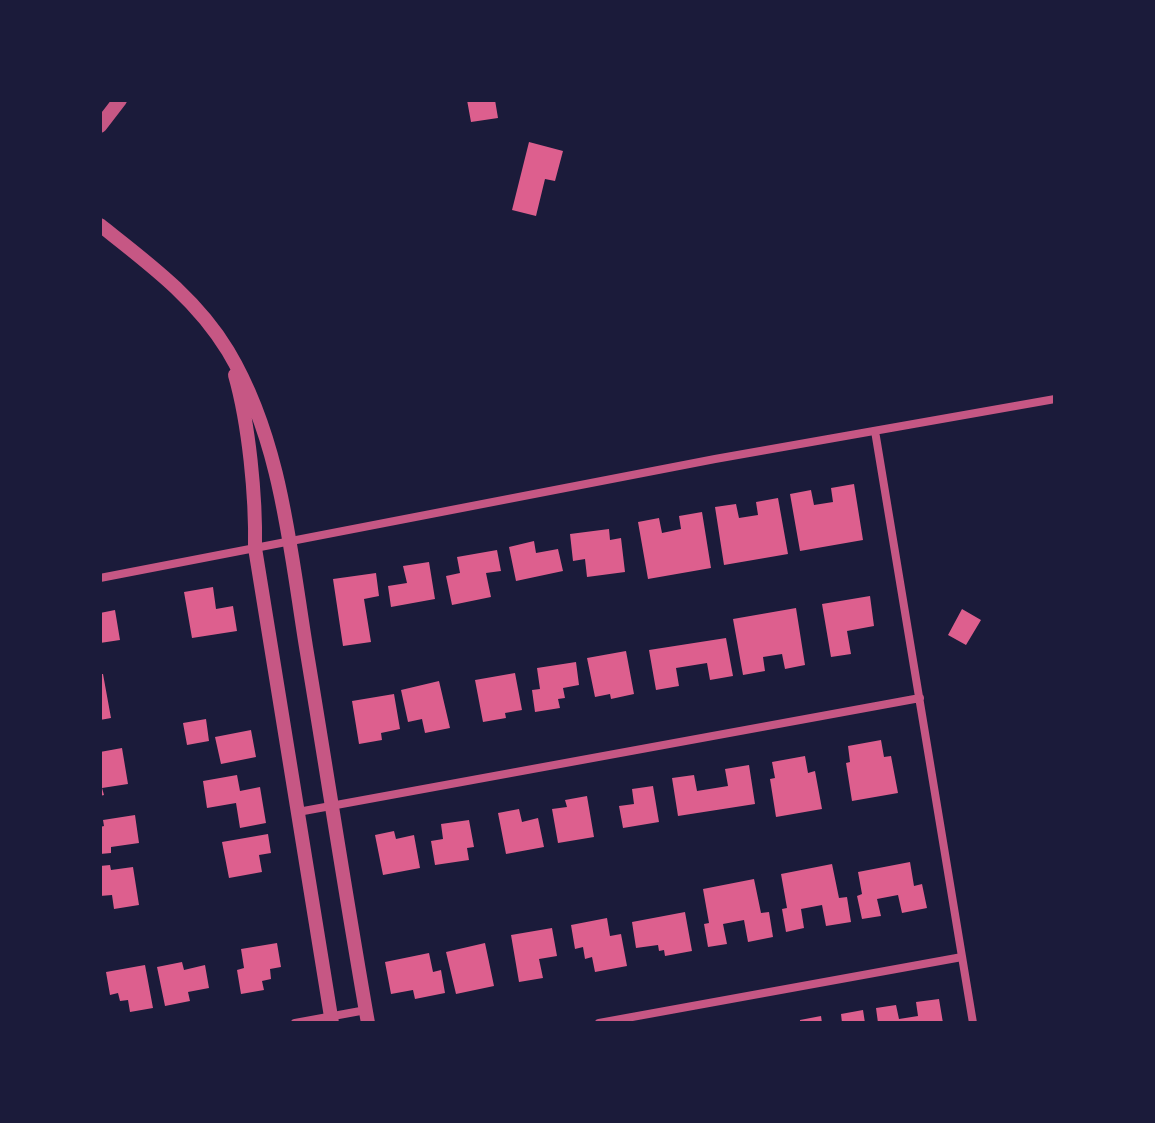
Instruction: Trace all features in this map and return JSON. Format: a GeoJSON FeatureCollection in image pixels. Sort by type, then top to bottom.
{"type":"FeatureCollection","features":[{"type":"Feature","properties":{"kind":"street"},"geometry":{"type":"LineString","coordinates":[[100,126],[120,100]]}},
{"type":"Feature","properties":{"kind":"street"},"geometry":{"type":"LineString","coordinates":[[100,225],[184,294],[205,318],[228,352],[257,408],[273,461],[367,1017],[295,1023]]}},
{"type":"Feature","properties":{"kind":"street"},"geometry":{"type":"LineString","coordinates":[[228,352],[238,385],[255,524],[255,548],[331,1020]]}},
{"type":"Feature","properties":{"kind":"street"},"geometry":{"type":"LineString","coordinates":[[100,578],[715,459],[1055,399]]}},
{"type":"Feature","properties":{"kind":"street"},"geometry":{"type":"LineString","coordinates":[[875,431],[973,1023]]}},
{"type":"Feature","properties":{"kind":"street"},"geometry":{"type":"LineString","coordinates":[[298,812],[920,698]]}},
{"type":"Feature","properties":{"kind":"street"},"geometry":{"type":"LineString","coordinates":[[599,1023],[962,957]]}},
{"type":"Feature","properties":{"kind":"building"},"geometry":{"type":"Polygon","coordinates":[[[467,100],[495,100],[498,118],[471,122],[467,100]]]}},
{"type":"Feature","properties":{"kind":"building"},"geometry":{"type":"Polygon","coordinates":[[[529,142],[563,151],[555,181],[545,179],[536,216],[512,210],[529,142]]]}},
{"type":"Feature","properties":{"kind":"building"},"geometry":{"type":"Polygon","coordinates":[[[854,484],[863,540],[800,551],[790,494],[811,490],[814,505],[833,502],[831,488],[854,484]]]}},
{"type":"Feature","properties":{"kind":"building"},"geometry":{"type":"Polygon","coordinates":[[[778,498],[788,554],[724,565],[715,507],[736,504],[739,518],[758,515],[756,502],[778,498]]]}},
{"type":"Feature","properties":{"kind":"building"},"geometry":{"type":"Polygon","coordinates":[[[702,512],[711,568],[648,579],[638,522],[659,518],[662,533],[681,529],[679,516],[702,512]]]}},
{"type":"Feature","properties":{"kind":"building"},"geometry":{"type":"Polygon","coordinates":[[[609,529],[610,540],[621,538],[625,572],[587,577],[585,559],[573,561],[570,534],[609,529]]]}},
{"type":"Feature","properties":{"kind":"building"},"geometry":{"type":"Polygon","coordinates":[[[534,541],[536,553],[558,549],[563,571],[516,581],[509,547],[534,541]]]}},
{"type":"Feature","properties":{"kind":"building"},"geometry":{"type":"Polygon","coordinates":[[[497,550],[501,571],[486,573],[491,597],[452,605],[446,576],[460,573],[457,557],[497,550]]]}},
{"type":"Feature","properties":{"kind":"building"},"geometry":{"type":"Polygon","coordinates":[[[429,562],[435,599],[391,607],[388,586],[407,583],[403,566],[429,562]]]}},
{"type":"Feature","properties":{"kind":"building"},"geometry":{"type":"Polygon","coordinates":[[[376,573],[379,596],[364,599],[371,642],[343,646],[333,579],[376,573]]]}},
{"type":"Feature","properties":{"kind":"building"},"geometry":{"type":"Polygon","coordinates":[[[213,587],[216,609],[233,606],[237,631],[192,638],[184,592],[213,587]]]}},
{"type":"Feature","properties":{"kind":"building"},"geometry":{"type":"Polygon","coordinates":[[[870,596],[874,626],[847,631],[851,654],[831,657],[822,604],[870,596]]]}},
{"type":"Feature","properties":{"kind":"building"},"geometry":{"type":"Polygon","coordinates":[[[796,608],[805,665],[785,669],[782,654],[763,657],[765,671],[743,675],[733,619],[796,608]]]}},
{"type":"Feature","properties":{"kind":"building"},"geometry":{"type":"Polygon","coordinates":[[[962,609],[981,620],[966,645],[948,635],[962,609]]]}},
{"type":"Feature","properties":{"kind":"building"},"geometry":{"type":"Polygon","coordinates":[[[115,610],[120,640],[100,643],[100,613],[115,610]]]}},
{"type":"Feature","properties":{"kind":"building"},"geometry":{"type":"Polygon","coordinates":[[[726,638],[733,676],[710,680],[707,663],[676,668],[679,686],[656,690],[649,650],[726,638]]]}},
{"type":"Feature","properties":{"kind":"building"},"geometry":{"type":"Polygon","coordinates":[[[626,651],[634,694],[611,699],[610,694],[595,697],[587,658],[626,651]]]}},
{"type":"Feature","properties":{"kind":"building"},"geometry":{"type":"Polygon","coordinates":[[[576,662],[579,685],[563,688],[565,698],[558,699],[560,708],[535,712],[532,690],[540,689],[537,668],[576,662]]]}},
{"type":"Feature","properties":{"kind":"building"},"geometry":{"type":"Polygon","coordinates":[[[515,673],[522,710],[505,713],[506,718],[483,722],[475,680],[515,673]]]}},
{"type":"Feature","properties":{"kind":"building"},"geometry":{"type":"Polygon","coordinates":[[[100,674],[103,674],[111,718],[100,720],[100,674]]]}},
{"type":"Feature","properties":{"kind":"building"},"geometry":{"type":"Polygon","coordinates":[[[439,681],[450,728],[425,733],[422,719],[408,722],[401,690],[439,681]]]}},
{"type":"Feature","properties":{"kind":"building"},"geometry":{"type":"Polygon","coordinates":[[[394,694],[400,729],[381,733],[382,740],[359,744],[352,701],[394,694]]]}},
{"type":"Feature","properties":{"kind":"building"},"geometry":{"type":"Polygon","coordinates":[[[206,719],[209,741],[187,745],[183,723],[206,719]]]}},
{"type":"Feature","properties":{"kind":"building"},"geometry":{"type":"Polygon","coordinates":[[[251,730],[256,757],[221,764],[215,737],[251,730]]]}},
{"type":"Feature","properties":{"kind":"building"},"geometry":{"type":"Polygon","coordinates":[[[881,740],[884,757],[891,756],[898,793],[852,801],[846,763],[850,762],[848,746],[881,740]]]}},
{"type":"Feature","properties":{"kind":"building"},"geometry":{"type":"Polygon","coordinates":[[[122,748],[128,784],[102,788],[104,795],[100,796],[100,752],[122,748]]]}},
{"type":"Feature","properties":{"kind":"building"},"geometry":{"type":"Polygon","coordinates":[[[805,756],[808,773],[815,771],[822,809],[776,817],[770,779],[775,778],[772,762],[805,756]]]}},
{"type":"Feature","properties":{"kind":"building"},"geometry":{"type":"Polygon","coordinates":[[[749,765],[755,804],[678,816],[672,778],[694,775],[697,791],[728,786],[725,769],[749,765]]]}},
{"type":"Feature","properties":{"kind":"building"},"geometry":{"type":"Polygon","coordinates":[[[237,775],[240,791],[260,787],[266,823],[240,828],[236,803],[207,808],[203,781],[237,775]]]}},
{"type":"Feature","properties":{"kind":"building"},"geometry":{"type":"Polygon","coordinates":[[[653,786],[659,822],[623,828],[619,806],[634,804],[632,789],[653,786]]]}},
{"type":"Feature","properties":{"kind":"building"},"geometry":{"type":"Polygon","coordinates":[[[587,796],[594,837],[558,843],[552,809],[567,807],[565,800],[587,796]]]}},
{"type":"Feature","properties":{"kind":"building"},"geometry":{"type":"Polygon","coordinates":[[[519,809],[522,822],[538,818],[544,847],[506,854],[498,813],[519,809]]]}},
{"type":"Feature","properties":{"kind":"building"},"geometry":{"type":"Polygon","coordinates":[[[135,815],[139,843],[111,847],[111,853],[100,854],[103,820],[135,815]]]}},
{"type":"Feature","properties":{"kind":"building"},"geometry":{"type":"Polygon","coordinates":[[[469,820],[474,847],[467,848],[469,860],[435,865],[431,841],[443,839],[441,824],[469,820]]]}},
{"type":"Feature","properties":{"kind":"building"},"geometry":{"type":"Polygon","coordinates":[[[394,831],[396,839],[414,835],[420,868],[383,875],[375,835],[394,831]]]}},
{"type":"Feature","properties":{"kind":"building"},"geometry":{"type":"Polygon","coordinates":[[[268,834],[271,853],[259,855],[262,872],[229,878],[222,842],[268,834]]]}},
{"type":"Feature","properties":{"kind":"building"},"geometry":{"type":"Polygon","coordinates":[[[910,862],[914,886],[922,884],[927,908],[902,913],[898,895],[877,899],[881,916],[862,919],[857,896],[862,894],[858,872],[910,862]]]}},
{"type":"Feature","properties":{"kind":"building"},"geometry":{"type":"Polygon","coordinates":[[[832,864],[839,898],[847,897],[851,922],[826,926],[822,905],[801,909],[804,928],[786,932],[782,909],[787,908],[781,874],[832,864]]]}},
{"type":"Feature","properties":{"kind":"building"},"geometry":{"type":"Polygon","coordinates":[[[110,865],[111,870],[133,867],[139,905],[114,909],[112,895],[100,896],[100,866],[110,865]]]}},
{"type":"Feature","properties":{"kind":"building"},"geometry":{"type":"Polygon","coordinates":[[[754,879],[761,913],[769,912],[773,937],[748,942],[744,920],[723,924],[727,944],[708,947],[704,924],[709,923],[703,889],[754,879]]]}},
{"type":"Feature","properties":{"kind":"building"},"geometry":{"type":"Polygon","coordinates":[[[685,912],[692,951],[665,956],[658,945],[636,948],[632,922],[685,912]]]}},
{"type":"Feature","properties":{"kind":"building"},"geometry":{"type":"Polygon","coordinates":[[[607,918],[610,936],[621,934],[627,966],[595,972],[592,957],[585,959],[583,947],[575,949],[571,925],[607,918]]]}},
{"type":"Feature","properties":{"kind":"building"},"geometry":{"type":"Polygon","coordinates":[[[552,928],[557,956],[539,959],[543,978],[519,982],[511,935],[552,928]]]}},
{"type":"Feature","properties":{"kind":"building"},"geometry":{"type":"Polygon","coordinates":[[[277,943],[281,967],[270,969],[271,979],[262,981],[264,990],[241,994],[237,970],[244,968],[241,949],[277,943]]]}},
{"type":"Feature","properties":{"kind":"building"},"geometry":{"type":"Polygon","coordinates":[[[485,943],[494,986],[456,994],[446,952],[485,943]]]}},
{"type":"Feature","properties":{"kind":"building"},"geometry":{"type":"Polygon","coordinates":[[[429,953],[433,972],[441,970],[445,993],[415,999],[413,990],[391,994],[385,962],[429,953]]]}},
{"type":"Feature","properties":{"kind":"building"},"geometry":{"type":"Polygon","coordinates":[[[182,962],[184,970],[205,965],[209,988],[188,992],[190,1001],[165,1006],[157,967],[182,962]]]}},
{"type":"Feature","properties":{"kind":"building"},"geometry":{"type":"Polygon","coordinates":[[[145,965],[153,1008],[130,1012],[128,1000],[120,1001],[118,993],[110,995],[106,972],[145,965]]]}},
{"type":"Feature","properties":{"kind":"building"},"geometry":{"type":"Polygon","coordinates":[[[939,999],[943,1023],[878,1023],[876,1008],[896,1005],[899,1019],[918,1016],[916,1002],[939,999]]]}},
{"type":"Feature","properties":{"kind":"building"},"geometry":{"type":"Polygon","coordinates":[[[863,1010],[865,1023],[842,1023],[841,1014],[863,1010]]]}},
{"type":"Feature","properties":{"kind":"building"},"geometry":{"type":"Polygon","coordinates":[[[821,1016],[822,1023],[800,1023],[800,1020],[821,1016]]]}}]}
